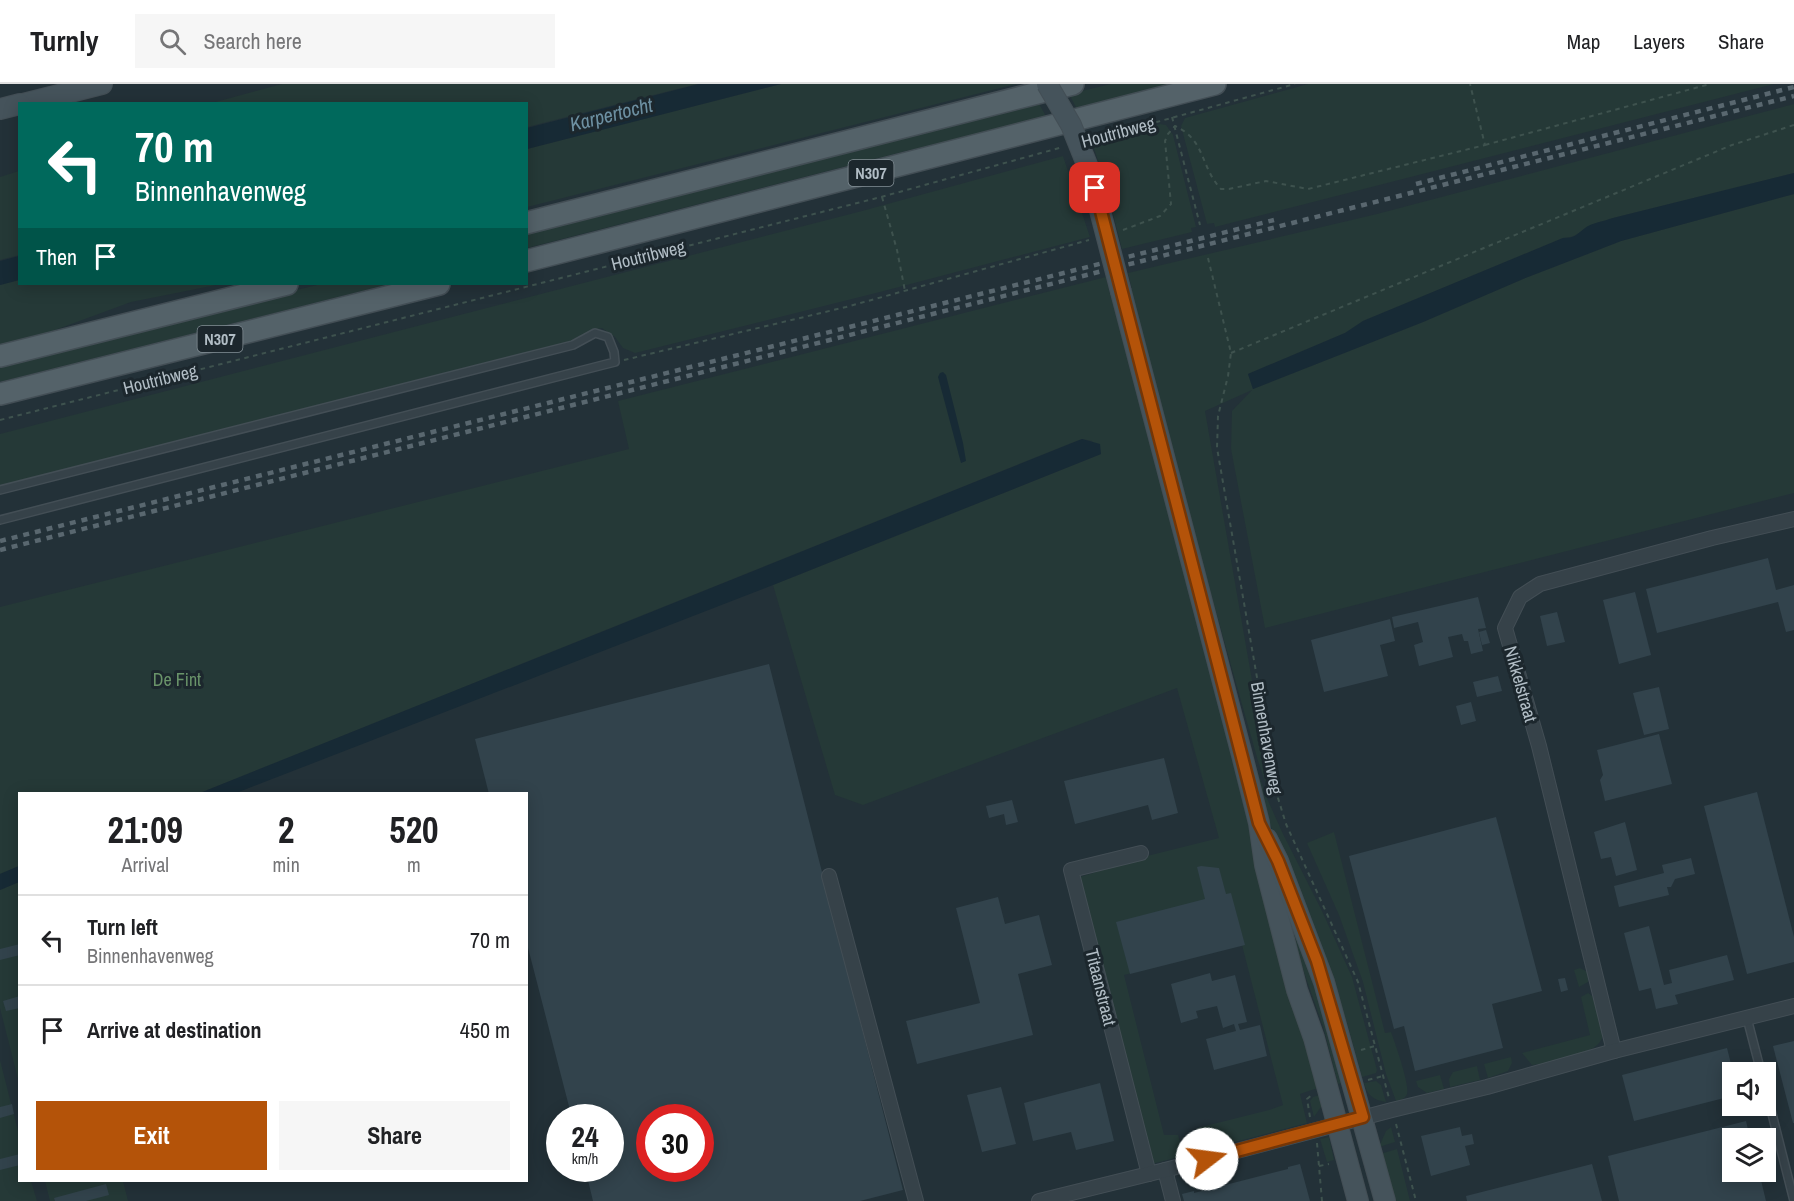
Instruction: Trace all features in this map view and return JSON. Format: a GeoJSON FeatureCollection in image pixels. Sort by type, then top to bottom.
{"type":"FeatureCollection","features":[{"type":"Feature","properties":{"kind":"main road"},"geometry":{"type":"LineString","coordinates":[[29,102],[102,84]]}},
{"type":"Feature","properties":{"kind":"main road","name":"Binnenhavenweg"},"geometry":{"type":"LineString","coordinates":[[1047,84],[1071,125],[1090,172],[1259,823],[1265,865],[1297,990],[1314,1038],[1358,1201]]}},
{"type":"Feature","properties":{"kind":"main road","name":"N307"},"geometry":{"type":"LineString","coordinates":[[528,222],[1073,84]]}},
{"type":"Feature","properties":{"kind":"main road","name":"Houtribweg"},"geometry":{"type":"LineString","coordinates":[[528,260],[1215,84]]}},
{"type":"Feature","properties":{"kind":"main road"},"geometry":{"type":"LineString","coordinates":[[0,109],[18,105]]}},
{"type":"Feature","properties":{"kind":"main road","name":"N307"},"geometry":{"type":"LineString","coordinates":[[0,356],[283,285]]}},
{"type":"Feature","properties":{"kind":"main road","name":"Houtribweg"},"geometry":{"type":"LineString","coordinates":[[0,394],[435,285]]}},
{"type":"Feature","properties":{"kind":"main road","name":"Binnenhavenweg"},"geometry":{"type":"LineString","coordinates":[[1259,823],[1278,861],[1317,961],[1385,1201]]}},
{"type":"Feature","properties":{"kind":"street","name":"Nikkelstraat"},"geometry":{"type":"LineString","coordinates":[[1614,1052],[1539,746],[1505,628],[1520,597],[1540,584],[1712,538],[1794,519]]}},
{"type":"Feature","properties":{"kind":"street","name":"Titaanstraat"},"geometry":{"type":"LineString","coordinates":[[1141,853],[1071,870],[1149,1174]]}},
{"type":"Feature","properties":{"kind":"street"},"geometry":{"type":"LineString","coordinates":[[829,876],[916,1201]]}},
{"type":"Feature","properties":{"kind":"street"},"geometry":{"type":"LineString","coordinates":[[1039,1201],[1363,1117],[1487,1088],[1614,1052],[1794,1006]]}},
{"type":"Feature","properties":{"kind":"street"},"geometry":{"type":"LineString","coordinates":[[1165,1170],[1173,1201]]}},
{"type":"Feature","properties":{"kind":"lane"},"geometry":{"type":"LineString","coordinates":[[0,490],[573,345],[596,333],[608,337],[614,352],[615,362],[0,520]]}},
{"type":"Feature","properties":{"kind":"lane"},"geometry":{"type":"LineString","coordinates":[[1747,1018],[1758,1062]]}},
{"type":"Feature","properties":{"kind":"lane"},"geometry":{"type":"LineString","coordinates":[[1773,1116],[1794,1201]]}},
{"type":"Feature","properties":{"kind":"path","name":"Houtribweg"},"geometry":{"type":"LineString","coordinates":[[1095,139],[1295,84]]}},
{"type":"Feature","properties":{"kind":"path"},"geometry":{"type":"LineString","coordinates":[[1470,84],[1485,145]]}},
{"type":"Feature","properties":{"kind":"path"},"geometry":{"type":"LineString","coordinates":[[1175,126],[1184,130],[1196,142],[1218,187],[1224,189],[1266,181],[1308,189],[1485,145],[1710,84]]}},
{"type":"Feature","properties":{"kind":"path"},"geometry":{"type":"LineString","coordinates":[[1172,117],[1200,225]]}},
{"type":"Feature","properties":{"kind":"path"},"geometry":{"type":"LineString","coordinates":[[1231,353],[1732,145],[1794,125]]}},
{"type":"Feature","properties":{"kind":"path"},"geometry":{"type":"LineString","coordinates":[[1123,230],[1160,216],[1171,204],[1165,141],[1167,134],[1175,126]]}},
{"type":"Feature","properties":{"kind":"path","name":"Houtribweg"},"geometry":{"type":"LineString","coordinates":[[0,420],[881,197],[1072,145]]}},
{"type":"Feature","properties":{"kind":"path"},"geometry":{"type":"LineString","coordinates":[[881,197],[897,250],[905,291]]}},
{"type":"Feature","properties":{"kind":"path"},"geometry":{"type":"LineString","coordinates":[[615,362],[905,291],[1090,240]]}},
{"type":"Feature","properties":{"kind":"path","name":"Binnenhavenweg"},"geometry":{"type":"LineString","coordinates":[[1208,258],[1231,353],[1228,376],[1219,408],[1217,448],[1278,798],[1286,824],[1355,975],[1416,1201]]}},
{"type":"Feature","properties":{"kind":"path"},"geometry":{"type":"LineString","coordinates":[[1357,1051],[1375,1046]]}},
{"type":"Feature","properties":{"kind":"path"},"geometry":{"type":"LineString","coordinates":[[1319,1166],[1335,1162]]}},
{"type":"Feature","properties":{"kind":"green space"},"geometry":{"type":"Polygon","coordinates":[[[282,84],[697,84],[528,127],[528,102],[216,102],[282,84]]]}},
{"type":"Feature","properties":{"kind":"green space"},"geometry":{"type":"Polygon","coordinates":[[[781,84],[1016,84],[528,207],[528,149],[781,84]]]}},
{"type":"Feature","properties":{"kind":"green space"},"geometry":{"type":"Polygon","coordinates":[[[1111,84],[1180,84],[1078,111],[1069,94],[1111,84]]]}},
{"type":"Feature","properties":{"kind":"green space"},"geometry":{"type":"Polygon","coordinates":[[[1308,84],[1774,84],[1215,227],[1214,223],[1207,224],[1181,126],[1185,118],[1308,84]]]}},
{"type":"Feature","properties":{"kind":"green space"},"geometry":{"type":"Polygon","coordinates":[[[1038,102],[1047,118],[910,150],[528,248],[528,232],[1038,102]]]}},
{"type":"Feature","properties":{"kind":"green space"},"geometry":{"type":"Polygon","coordinates":[[[1794,104],[1794,173],[1595,224],[1577,234],[1363,321],[1345,333],[1248,374],[1253,389],[1621,241],[1794,194],[1794,493],[1265,628],[1231,449],[1232,411],[1252,390],[1205,411],[1271,799],[1258,761],[1165,431],[1130,290],[1132,289],[1128,273],[1377,214],[1794,104]]]}},
{"type":"Feature","properties":{"kind":"green space"},"geometry":{"type":"Polygon","coordinates":[[[1160,124],[1166,125],[1173,135],[1196,227],[1191,228],[1192,232],[1122,249],[1092,142],[1160,124]]]}},
{"type":"Feature","properties":{"kind":"green space"},"geometry":{"type":"Polygon","coordinates":[[[1063,156],[1090,237],[635,353],[623,348],[615,337],[602,328],[597,329],[572,342],[0,487],[0,434],[862,211],[1063,156]]]}},
{"type":"Feature","properties":{"kind":"green space"},"geometry":{"type":"Polygon","coordinates":[[[18,171],[18,255],[0,260],[0,177],[18,171]]]}},
{"type":"Feature","properties":{"kind":"green space","name":"De Fint"},"geometry":{"type":"Polygon","coordinates":[[[1106,277],[1110,294],[1113,294],[1283,957],[1321,1087],[1300,1094],[1307,1123],[1205,1150],[1196,1138],[1197,1128],[1283,1105],[1242,945],[1124,975],[1164,1135],[1178,1135],[1182,1149],[1182,1156],[1152,1164],[1080,877],[1147,856],[1219,838],[1177,688],[863,805],[835,795],[773,585],[1101,454],[1092,441],[1082,439],[202,792],[18,792],[18,866],[0,874],[0,607],[629,449],[618,401],[1106,277]]]}},
{"type":"Feature","properties":{"kind":"green space"},"geometry":{"type":"Polygon","coordinates":[[[18,280],[18,285],[216,285],[131,302],[36,337],[0,346],[0,285],[18,280]]]}},
{"type":"Feature","properties":{"kind":"green space"},"geometry":{"type":"Polygon","coordinates":[[[317,285],[386,285],[0,382],[0,363],[317,285]]]}},
{"type":"Feature","properties":{"kind":"green space"},"geometry":{"type":"Polygon","coordinates":[[[1248,743],[1266,796],[1352,977],[1376,1073],[1362,1077],[1347,1023],[1268,819],[1248,743]]]}},
{"type":"Feature","properties":{"kind":"green space"},"geometry":{"type":"Polygon","coordinates":[[[1334,832],[1385,1033],[1391,1032],[1404,1073],[1407,1094],[1398,1101],[1396,1101],[1386,1074],[1363,982],[1339,915],[1307,843],[1334,832]]]}},
{"type":"Feature","properties":{"kind":"green space"},"geometry":{"type":"Polygon","coordinates":[[[1274,865],[1348,1081],[1338,1084],[1323,1026],[1284,916],[1274,865]]]}},
{"type":"Feature","properties":{"kind":"green space"},"geometry":{"type":"Polygon","coordinates":[[[18,882],[18,1079],[0,1008],[0,890],[18,882]]]}},
{"type":"Feature","properties":{"kind":"green space"},"geometry":{"type":"Polygon","coordinates":[[[1580,968],[1588,972],[1588,982],[1579,987],[1574,970],[1580,968]]]}},
{"type":"Feature","properties":{"kind":"green space"},"geometry":{"type":"Polygon","coordinates":[[[1588,993],[1595,998],[1601,1021],[1603,1035],[1600,1042],[1576,1056],[1532,1065],[1522,1053],[1590,1035],[1581,997],[1588,993]]]}},
{"type":"Feature","properties":{"kind":"green space"},"geometry":{"type":"Polygon","coordinates":[[[1511,1057],[1512,1063],[1508,1071],[1488,1078],[1484,1064],[1511,1057]]]}},
{"type":"Feature","properties":{"kind":"green space"},"geometry":{"type":"Polygon","coordinates":[[[0,1060],[18,1131],[18,1182],[31,1182],[37,1201],[0,1201],[0,1060]]]}},
{"type":"Feature","properties":{"kind":"green space"},"geometry":{"type":"Polygon","coordinates":[[[1477,1066],[1480,1080],[1450,1087],[1449,1079],[1453,1072],[1477,1066]]]}},
{"type":"Feature","properties":{"kind":"green space"},"geometry":{"type":"Polygon","coordinates":[[[1440,1075],[1444,1089],[1427,1093],[1418,1087],[1416,1081],[1440,1075]]]}},
{"type":"Feature","properties":{"kind":"green space"},"geometry":{"type":"Polygon","coordinates":[[[1376,1081],[1381,1085],[1386,1102],[1374,1098],[1367,1091],[1364,1083],[1376,1081]]]}},
{"type":"Feature","properties":{"kind":"green space"},"geometry":{"type":"Polygon","coordinates":[[[1323,1094],[1321,1107],[1314,1117],[1310,1101],[1313,1097],[1323,1094]]]}},
{"type":"Feature","properties":{"kind":"green space"},"geometry":{"type":"Polygon","coordinates":[[[1391,1127],[1395,1142],[1379,1147],[1386,1131],[1391,1127]]]}},
{"type":"Feature","properties":{"kind":"green space"},"geometry":{"type":"Polygon","coordinates":[[[1329,1137],[1334,1160],[1327,1162],[1320,1139],[1329,1137]]]}},
{"type":"Feature","properties":{"kind":"green space"},"geometry":{"type":"Polygon","coordinates":[[[1397,1149],[1410,1201],[1392,1201],[1380,1154],[1397,1149]]]}},
{"type":"Feature","properties":{"kind":"green space"},"geometry":{"type":"Polygon","coordinates":[[[45,1182],[123,1182],[128,1201],[50,1201],[45,1182]]]}},
{"type":"Feature","properties":{"kind":"water","name":"Karpertocht"},"geometry":{"type":"Polygon","coordinates":[[[699,84],[781,84],[528,149],[528,128],[699,84]]]}},
{"type":"Feature","properties":{"kind":"water"},"geometry":{"type":"Polygon","coordinates":[[[1794,173],[1794,194],[1621,241],[1253,389],[1248,374],[1345,333],[1363,321],[1563,238],[1573,237],[1588,226],[1794,173]]]}},
{"type":"Feature","properties":{"kind":"water"},"geometry":{"type":"Polygon","coordinates":[[[18,256],[18,280],[0,285],[0,261],[18,256]]]}},
{"type":"Feature","properties":{"kind":"water"},"geometry":{"type":"Polygon","coordinates":[[[943,372],[946,375],[963,443],[966,461],[961,463],[938,377],[943,372]]]}},
{"type":"Feature","properties":{"kind":"water"},"geometry":{"type":"Polygon","coordinates":[[[1082,439],[1100,444],[1101,454],[773,585],[239,792],[202,792],[1082,439]]]}},
{"type":"Feature","properties":{"kind":"water"},"geometry":{"type":"Polygon","coordinates":[[[18,866],[18,882],[0,890],[0,874],[18,866]]]}},
{"type":"Feature","properties":{"kind":"building"},"geometry":{"type":"Polygon","coordinates":[[[1768,558],[1776,590],[1794,585],[1794,630],[1786,632],[1778,602],[1657,633],[1646,589],[1768,558]]]}},
{"type":"Feature","properties":{"kind":"building"},"geometry":{"type":"Polygon","coordinates":[[[1635,592],[1651,655],[1619,664],[1603,600],[1635,592]]]}},
{"type":"Feature","properties":{"kind":"building"},"geometry":{"type":"Polygon","coordinates":[[[1478,597],[1486,628],[1478,629],[1483,651],[1471,654],[1468,641],[1464,641],[1462,634],[1448,637],[1453,657],[1419,666],[1414,645],[1423,642],[1418,622],[1394,628],[1392,617],[1478,597]]]}},
{"type":"Feature","properties":{"kind":"building"},"geometry":{"type":"Polygon","coordinates":[[[1557,612],[1565,642],[1547,646],[1540,616],[1557,612]]]}},
{"type":"Feature","properties":{"kind":"building"},"geometry":{"type":"Polygon","coordinates":[[[1390,619],[1395,641],[1380,645],[1388,676],[1324,692],[1311,640],[1390,619]]]}},
{"type":"Feature","properties":{"kind":"building"},"geometry":{"type":"Polygon","coordinates":[[[1486,630],[1490,643],[1482,645],[1479,632],[1486,630]]]}},
{"type":"Feature","properties":{"kind":"building"},"geometry":{"type":"Polygon","coordinates":[[[769,664],[903,1190],[860,1201],[593,1201],[588,1182],[624,1182],[624,1104],[568,1104],[528,948],[528,792],[488,792],[475,739],[769,664]]]}},
{"type":"Feature","properties":{"kind":"building"},"geometry":{"type":"Polygon","coordinates":[[[1498,676],[1502,691],[1477,697],[1473,682],[1498,676]]]}},
{"type":"Feature","properties":{"kind":"building"},"geometry":{"type":"Polygon","coordinates":[[[1659,687],[1669,729],[1644,735],[1633,693],[1659,687]]]}},
{"type":"Feature","properties":{"kind":"building"},"geometry":{"type":"Polygon","coordinates":[[[1471,702],[1476,721],[1461,725],[1456,706],[1471,702]]]}},
{"type":"Feature","properties":{"kind":"building"},"geometry":{"type":"Polygon","coordinates":[[[1659,734],[1672,784],[1605,801],[1600,780],[1603,775],[1597,750],[1659,734]]]}},
{"type":"Feature","properties":{"kind":"building"},"geometry":{"type":"Polygon","coordinates":[[[1164,758],[1178,813],[1152,820],[1148,805],[1075,824],[1064,781],[1164,758]]]}},
{"type":"Feature","properties":{"kind":"building"},"geometry":{"type":"Polygon","coordinates":[[[1757,792],[1794,937],[1794,962],[1747,974],[1704,806],[1757,792]]]}},
{"type":"Feature","properties":{"kind":"building"},"geometry":{"type":"Polygon","coordinates":[[[1012,800],[1018,822],[1006,825],[1004,814],[989,818],[986,806],[1012,800]]]}},
{"type":"Feature","properties":{"kind":"building"},"geometry":{"type":"Polygon","coordinates":[[[1496,817],[1542,991],[1492,1004],[1503,1048],[1415,1071],[1404,1026],[1394,1029],[1349,856],[1496,817]]]}},
{"type":"Feature","properties":{"kind":"building"},"geometry":{"type":"Polygon","coordinates":[[[1625,822],[1637,870],[1616,876],[1611,857],[1601,859],[1594,832],[1625,822]]]}},
{"type":"Feature","properties":{"kind":"building"},"geometry":{"type":"Polygon","coordinates":[[[1691,858],[1695,874],[1675,879],[1671,887],[1667,887],[1669,895],[1619,907],[1614,886],[1664,873],[1662,865],[1691,858]]]}},
{"type":"Feature","properties":{"kind":"building"},"geometry":{"type":"Polygon","coordinates":[[[1197,867],[1219,868],[1226,894],[1231,893],[1245,945],[1130,974],[1116,922],[1205,899],[1197,867]]]}},
{"type":"Feature","properties":{"kind":"building"},"geometry":{"type":"Polygon","coordinates":[[[998,897],[1005,924],[1039,915],[1052,965],[1018,974],[1033,1035],[917,1064],[906,1021],[980,1003],[956,908],[998,897]]]}},
{"type":"Feature","properties":{"kind":"building"},"geometry":{"type":"Polygon","coordinates":[[[1649,926],[1664,985],[1672,983],[1669,970],[1727,955],[1734,980],[1675,995],[1678,1004],[1656,1009],[1651,988],[1639,991],[1624,933],[1649,926]]]}},
{"type":"Feature","properties":{"kind":"building"},"geometry":{"type":"Polygon","coordinates":[[[18,944],[18,956],[0,960],[0,949],[18,944]]]}},
{"type":"Feature","properties":{"kind":"building"},"geometry":{"type":"Polygon","coordinates":[[[1210,973],[1212,981],[1235,975],[1247,1022],[1238,1024],[1240,1030],[1260,1025],[1267,1056],[1214,1070],[1206,1039],[1236,1031],[1234,1024],[1223,1028],[1217,1006],[1196,1011],[1198,1018],[1181,1023],[1171,984],[1210,973]]]}},
{"type":"Feature","properties":{"kind":"building"},"geometry":{"type":"Polygon","coordinates":[[[1565,978],[1568,990],[1561,992],[1558,979],[1565,978]]]}},
{"type":"Feature","properties":{"kind":"building"},"geometry":{"type":"Polygon","coordinates":[[[18,997],[18,1008],[6,1011],[3,1001],[18,997]]]}},
{"type":"Feature","properties":{"kind":"building"},"geometry":{"type":"Polygon","coordinates":[[[1794,1041],[1794,1123],[1793,1123],[1773,1046],[1794,1041]]]}},
{"type":"Feature","properties":{"kind":"building"},"geometry":{"type":"Polygon","coordinates":[[[1727,1048],[1730,1062],[1722,1062],[1722,1099],[1634,1121],[1622,1075],[1727,1048]]]}},
{"type":"Feature","properties":{"kind":"building"},"geometry":{"type":"Polygon","coordinates":[[[1100,1083],[1114,1141],[1076,1150],[1071,1132],[1033,1141],[1024,1103],[1100,1083]]]}},
{"type":"Feature","properties":{"kind":"building"},"geometry":{"type":"Polygon","coordinates":[[[1001,1087],[1016,1144],[982,1152],[967,1095],[1001,1087]]]}},
{"type":"Feature","properties":{"kind":"building"},"geometry":{"type":"Polygon","coordinates":[[[12,1104],[14,1114],[0,1118],[0,1107],[12,1104]]]}},
{"type":"Feature","properties":{"kind":"building"},"geometry":{"type":"Polygon","coordinates":[[[1746,1121],[1748,1128],[1722,1128],[1722,1182],[1761,1182],[1766,1201],[1619,1201],[1608,1156],[1746,1121]]]}},
{"type":"Feature","properties":{"kind":"building"},"geometry":{"type":"Polygon","coordinates":[[[1460,1127],[1462,1136],[1472,1134],[1474,1144],[1465,1146],[1470,1165],[1431,1176],[1421,1136],[1460,1127]]]}},
{"type":"Feature","properties":{"kind":"building"},"geometry":{"type":"Polygon","coordinates":[[[18,1154],[18,1166],[0,1170],[0,1159],[18,1154]]]}},
{"type":"Feature","properties":{"kind":"building"},"geometry":{"type":"Polygon","coordinates":[[[1300,1164],[1310,1201],[1184,1201],[1182,1194],[1194,1191],[1194,1193],[1300,1164]]]}},
{"type":"Feature","properties":{"kind":"building"},"geometry":{"type":"Polygon","coordinates":[[[1592,1164],[1602,1201],[1467,1201],[1466,1196],[1592,1164]]]}},
{"type":"Feature","properties":{"kind":"building"},"geometry":{"type":"Polygon","coordinates":[[[106,1184],[109,1195],[86,1201],[55,1201],[54,1198],[106,1184]]]}},
{"type":"Feature","properties":{"kind":"railway"},"geometry":{"type":"LineString","coordinates":[[1416,184],[1794,87]]}},
{"type":"Feature","properties":{"kind":"railway"},"geometry":{"type":"LineString","coordinates":[[0,550],[1794,96]]}},
{"type":"Feature","properties":{"kind":"railway"},"geometry":{"type":"LineString","coordinates":[[0,541],[1274,220]]}},
{"type":"Feature","properties":{"kind":"route"},"geometry":{"type":"LineString","coordinates":[[1095,188],[1259,823],[1278,861],[1310,941],[1331,1003],[1363,1117],[1207,1159]]}}]}
